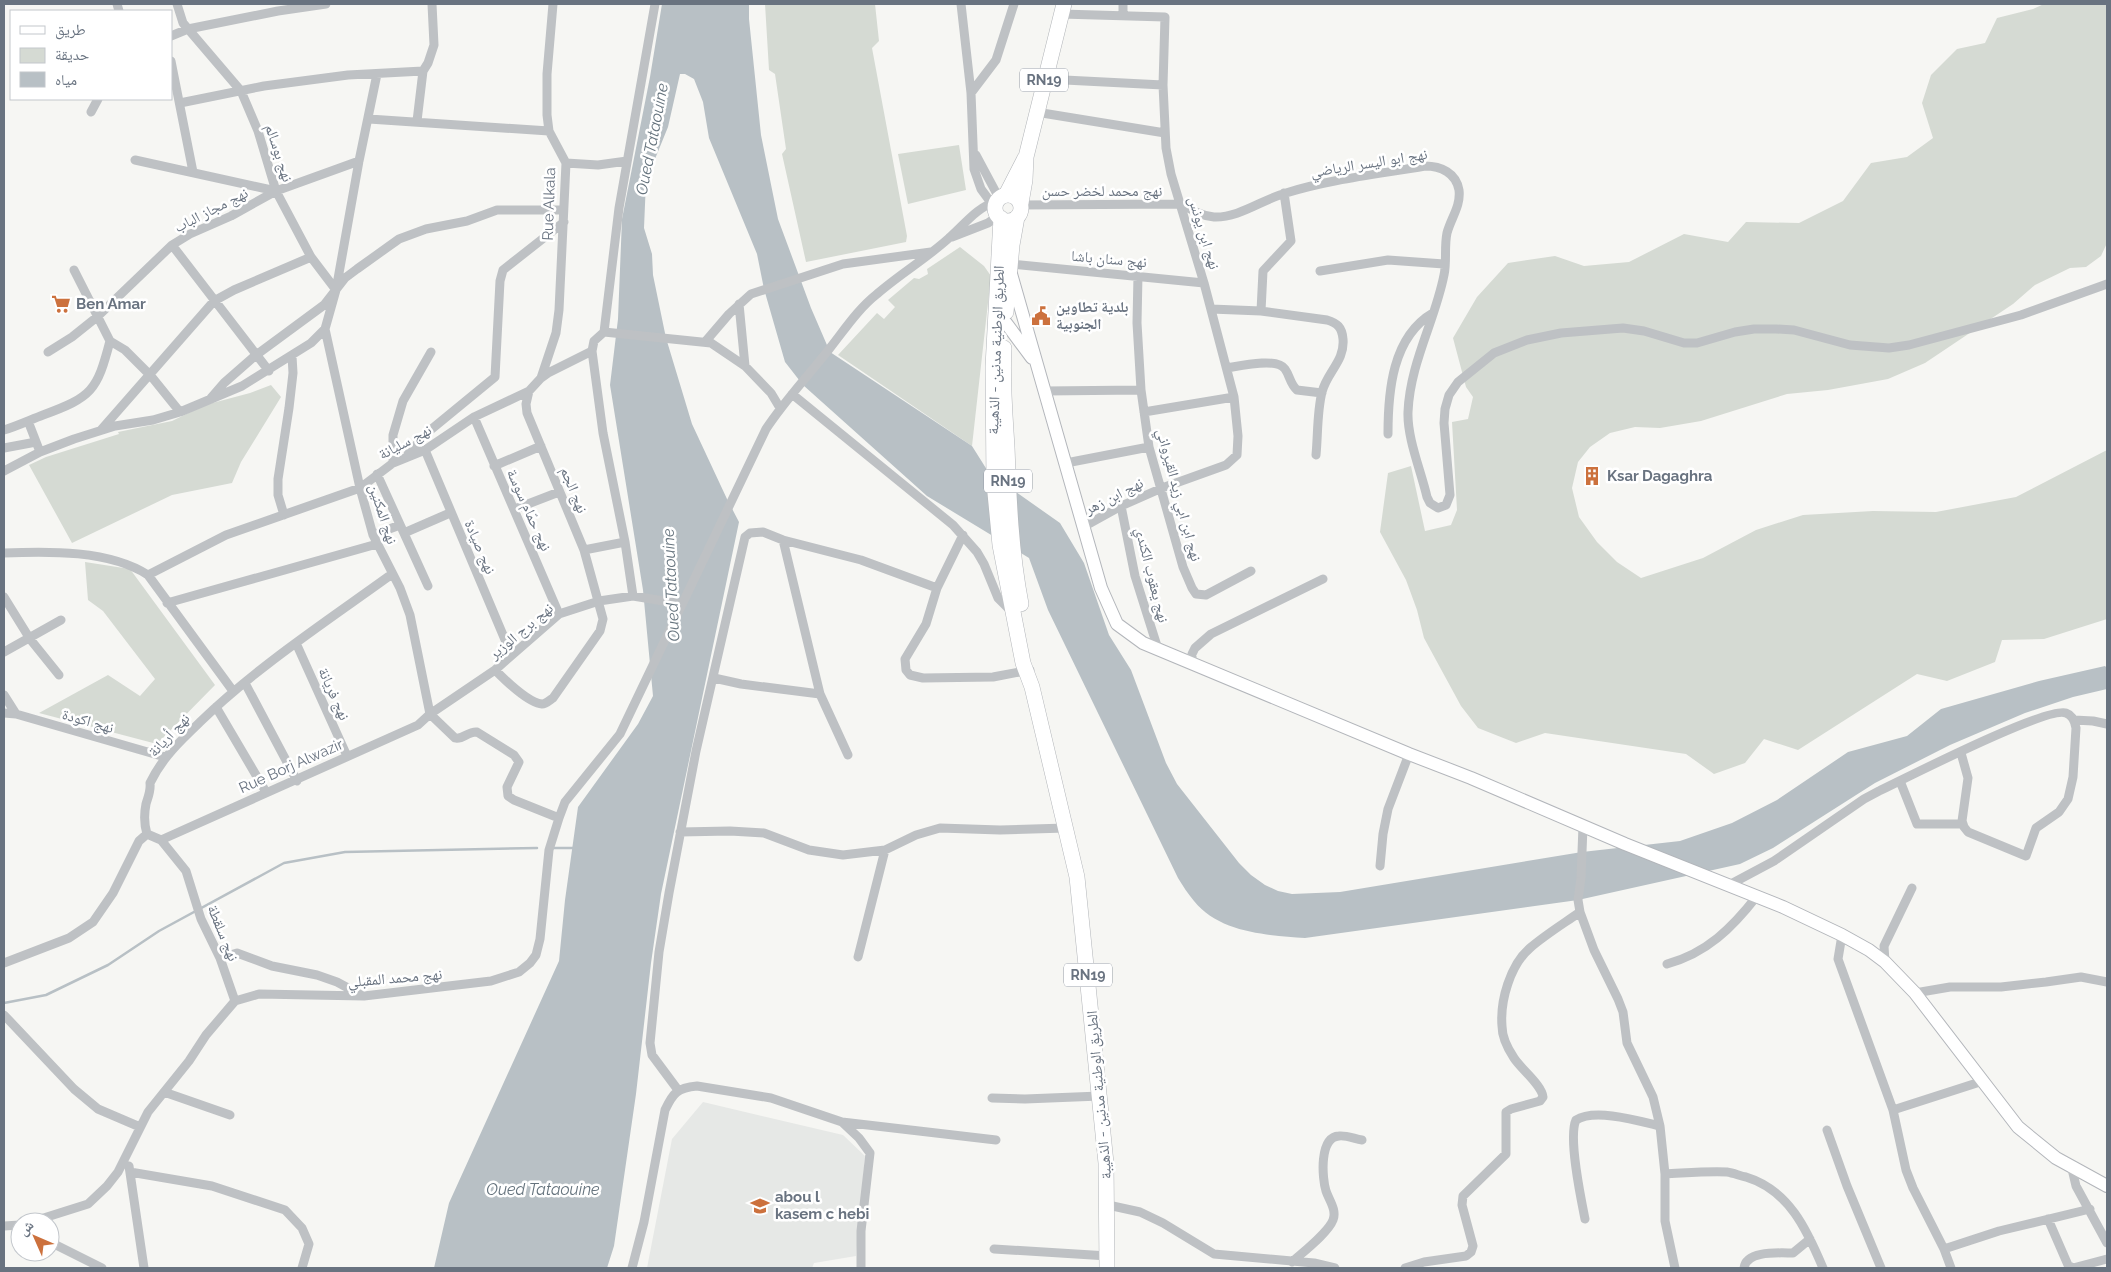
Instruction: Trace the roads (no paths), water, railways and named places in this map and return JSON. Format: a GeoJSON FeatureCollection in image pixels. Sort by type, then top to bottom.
{"type":"FeatureCollection","features":[{"type":"Feature","properties":{"kind":"main road","name":"الطريق الوطنية مدنين - الذهيبة"},"geometry":{"type":"LineString","coordinates":[[1001,322],[1025,180],[1026,157],[1063,9]]}},
{"type":"Feature","properties":{"kind":"main road","name":"الطريق الوطنية مدنين - الذهيبة"},"geometry":{"type":"LineString","coordinates":[[1026,157],[998,206],[1001,322],[994,483],[1000,545],[1014,594],[1032,687],[1077,877],[1106,1163],[1108,1204],[1107,1262]]}},
{"type":"Feature","properties":{"kind":"main road"},"geometry":{"type":"LineString","coordinates":[[1013,195],[1020,208],[1007,221],[998,206],[1013,195]]}},
{"type":"Feature","properties":{"kind":"main road","name":"الطريق الوطنية مدنين - الذهيبة"},"geometry":{"type":"LineString","coordinates":[[1014,594],[1013,613],[1029,670]]}},
{"type":"Feature","properties":{"kind":"street","name":"نهج بوسالم"},"geometry":{"type":"LineString","coordinates":[[177,4],[180,16],[188,29],[240,91],[262,141],[276,191],[311,257],[336,290]]}},
{"type":"Feature","properties":{"kind":"street"},"geometry":{"type":"LineString","coordinates":[[172,36],[188,29],[278,7],[326,4]]}},
{"type":"Feature","properties":{"kind":"street"},"geometry":{"type":"LineString","coordinates":[[417,121],[423,71],[434,45],[432,4]]}},
{"type":"Feature","properties":{"kind":"street","name":"Rue Alkala"},"geometry":{"type":"LineString","coordinates":[[541,378],[556,333],[566,163],[549,131],[547,115],[547,74],[553,4]]}},
{"type":"Feature","properties":{"kind":"street"},"geometry":{"type":"LineString","coordinates":[[655,4],[627,161],[610,274],[606,332],[705,342],[718,346],[745,366],[771,394],[780,408]]}},
{"type":"Feature","properties":{"kind":"street"},"geometry":{"type":"LineString","coordinates":[[961,4],[971,93],[975,153],[998,206]]}},
{"type":"Feature","properties":{"kind":"street"},"geometry":{"type":"LineString","coordinates":[[971,93],[996,60],[1014,4]]}},
{"type":"Feature","properties":{"kind":"street"},"geometry":{"type":"LineString","coordinates":[[1063,9],[1123,15],[1123,4]]}},
{"type":"Feature","properties":{"kind":"street","name":"نهج ابن يونس"},"geometry":{"type":"LineString","coordinates":[[1123,15],[1165,17],[1163,85],[1165,133],[1171,174],[1182,204],[1234,396],[1238,436],[1237,455]]}},
{"type":"Feature","properties":{"kind":"street"},"geometry":{"type":"LineString","coordinates":[[172,66],[193,172]]}},
{"type":"Feature","properties":{"kind":"street"},"geometry":{"type":"LineString","coordinates":[[180,104],[240,91],[348,75],[423,71]]}},
{"type":"Feature","properties":{"kind":"street","name":"نهج المكنين"},"geometry":{"type":"LineString","coordinates":[[378,74],[359,161],[336,290],[325,329],[360,488],[375,540],[400,588],[410,615],[430,714]]}},
{"type":"Feature","properties":{"kind":"street"},"geometry":{"type":"LineString","coordinates":[[1045,79],[1163,85]]}},
{"type":"Feature","properties":{"kind":"street"},"geometry":{"type":"LineString","coordinates":[[90,112],[97,100]]}},
{"type":"Feature","properties":{"kind":"street"},"geometry":{"type":"LineString","coordinates":[[1036,112],[1165,133]]}},
{"type":"Feature","properties":{"kind":"street"},"geometry":{"type":"LineString","coordinates":[[369,118],[549,131]]}},
{"type":"Feature","properties":{"kind":"street"},"geometry":{"type":"LineString","coordinates":[[135,160],[276,191]]}},
{"type":"Feature","properties":{"kind":"street","name":"نهج مجاز الباب"},"geometry":{"type":"LineString","coordinates":[[48,352],[72,337],[97,317],[172,245],[276,191],[359,161]]}},
{"type":"Feature","properties":{"kind":"street"},"geometry":{"type":"LineString","coordinates":[[566,163],[598,165],[627,161]]}},
{"type":"Feature","properties":{"kind":"street","name":"نهج ابو اليسر الرياضي"},"geometry":{"type":"LineString","coordinates":[[1182,204],[1198,214],[1214,217],[1240,211],[1284,193],[1315,185],[1425,166],[1441,168],[1455,180],[1459,197],[1458,206],[1446,240],[1444,274],[1416,362],[1408,411],[1409,425],[1427,497],[1430,503],[1438,508],[1446,505],[1450,495],[1444,423],[1449,395],[1458,382],[1476,367],[1494,353],[1512,345],[1561,333],[1603,329],[1623,328],[1644,331],[1684,343],[1697,343],[1745,331],[1776,329],[1794,330],[1850,345],[1889,348],[1909,345],[2021,315],[2107,284]]}},
{"type":"Feature","properties":{"kind":"street"},"geometry":{"type":"LineString","coordinates":[[1261,311],[1263,271],[1291,241],[1284,193]]}},
{"type":"Feature","properties":{"kind":"street","name":"نهج محمد لخضر حسن"},"geometry":{"type":"LineString","coordinates":[[1020,208],[1182,204]]}},
{"type":"Feature","properties":{"kind":"street"},"geometry":{"type":"LineString","coordinates":[[949,238],[988,223],[998,206]]}},
{"type":"Feature","properties":{"kind":"street"},"geometry":{"type":"LineString","coordinates":[[949,238],[971,217],[998,206]]}},
{"type":"Feature","properties":{"kind":"street"},"geometry":{"type":"LineString","coordinates":[[211,398],[224,383],[256,355],[324,305],[357,268],[385,248],[411,234],[467,221],[497,210],[563,210]]}},
{"type":"Feature","properties":{"kind":"street"},"geometry":{"type":"LineString","coordinates":[[406,456],[428,432],[495,377],[500,281],[503,270],[564,222]]}},
{"type":"Feature","properties":{"kind":"street","name":"نهج محمد المقبلي"},"geometry":{"type":"LineString","coordinates":[[235,1001],[245,997],[266,994],[364,996],[491,981],[519,972],[530,963],[536,955],[540,939],[549,850],[558,818],[566,802],[620,734],[766,429],[780,408],[852,319],[876,294],[949,238]]}},
{"type":"Feature","properties":{"kind":"street"},"geometry":{"type":"LineString","coordinates":[[172,245],[269,371]]}},
{"type":"Feature","properties":{"kind":"street"},"geometry":{"type":"LineString","coordinates":[[705,342],[739,304],[761,290],[843,264],[931,252]]}},
{"type":"Feature","properties":{"kind":"street"},"geometry":{"type":"LineString","coordinates":[[101,430],[148,374],[214,301],[234,290],[311,257]]}},
{"type":"Feature","properties":{"kind":"street"},"geometry":{"type":"LineString","coordinates":[[1320,271],[1388,260],[1444,264]]}},
{"type":"Feature","properties":{"kind":"street"},"geometry":{"type":"LineString","coordinates":[[1010,267],[1101,588],[1117,624],[1127,633],[1192,664],[1471,778],[1625,844],[1757,896],[1842,934],[1884,962],[1915,993],[2018,1127],[2039,1146],[2072,1168],[2107,1186]]}},
{"type":"Feature","properties":{"kind":"street","name":"نهج سنان باشا"},"geometry":{"type":"LineString","coordinates":[[1010,267],[1138,275],[1204,282]]}},
{"type":"Feature","properties":{"kind":"street"},"geometry":{"type":"LineString","coordinates":[[74,270],[110,340],[125,350],[180,412]]}},
{"type":"Feature","properties":{"kind":"street","name":"نهج ابن ابي زيد القيرواني"},"geometry":{"type":"LineString","coordinates":[[1138,275],[1137,322],[1141,390],[1149,447],[1183,567],[1192,588],[1196,594],[1201,596],[1252,571]]}},
{"type":"Feature","properties":{"kind":"street"},"geometry":{"type":"LineString","coordinates":[[739,304],[745,366]]}},
{"type":"Feature","properties":{"kind":"street"},"geometry":{"type":"LineString","coordinates":[[1211,309],[1261,311],[1327,320],[1335,322],[1340,327],[1344,347],[1342,355],[1322,393],[1316,455]]}},
{"type":"Feature","properties":{"kind":"street"},"geometry":{"type":"LineString","coordinates":[[1388,434],[1389,406],[1397,360],[1410,335],[1422,320],[1433,313]]}},
{"type":"Feature","properties":{"kind":"street"},"geometry":{"type":"LineString","coordinates":[[1001,322],[1029,353],[1039,368]]}},
{"type":"Feature","properties":{"kind":"street"},"geometry":{"type":"LineString","coordinates":[[4,471],[40,452],[101,430],[153,420],[180,412],[242,386],[269,371],[311,343],[325,329]]}},
{"type":"Feature","properties":{"kind":"street","name":"نهج سليانة"},"geometry":{"type":"LineString","coordinates":[[148,575],[226,536],[360,488],[393,463],[406,456],[425,450],[474,417],[529,391],[541,378],[592,351],[594,341],[606,332]]}},
{"type":"Feature","properties":{"kind":"street"},"geometry":{"type":"LineString","coordinates":[[4,430],[77,402],[96,381],[104,364],[110,340]]}},
{"type":"Feature","properties":{"kind":"street"},"geometry":{"type":"LineString","coordinates":[[1000,363],[1020,349],[1029,353]]}},
{"type":"Feature","properties":{"kind":"street"},"geometry":{"type":"LineString","coordinates":[[592,351],[603,432],[637,596]]}},
{"type":"Feature","properties":{"kind":"street"},"geometry":{"type":"LineString","coordinates":[[393,463],[393,435],[403,401],[431,352]]}},
{"type":"Feature","properties":{"kind":"street"},"geometry":{"type":"LineString","coordinates":[[284,515],[278,495],[278,478],[289,408],[292,356]]}},
{"type":"Feature","properties":{"kind":"street"},"geometry":{"type":"LineString","coordinates":[[1226,368],[1264,362],[1278,364],[1286,369],[1290,381],[1297,390],[1322,393]]}},
{"type":"Feature","properties":{"kind":"street"},"geometry":{"type":"LineString","coordinates":[[1046,391],[1141,390]]}},
{"type":"Feature","properties":{"kind":"street","name":"نهج الجم"},"geometry":{"type":"LineString","coordinates":[[494,670],[515,689],[528,697],[541,704],[547,702],[553,698],[600,632],[603,619],[584,550],[527,413],[526,404],[529,391]]}},
{"type":"Feature","properties":{"kind":"street"},"geometry":{"type":"LineString","coordinates":[[792,394],[931,506],[963,535],[984,564],[998,598],[1013,613]]}},
{"type":"Feature","properties":{"kind":"street"},"geometry":{"type":"LineString","coordinates":[[1144,412],[1234,396]]}},
{"type":"Feature","properties":{"kind":"street","name":"نهج حمّام سوسة"},"geometry":{"type":"LineString","coordinates":[[474,417],[559,614]]}},
{"type":"Feature","properties":{"kind":"street"},"geometry":{"type":"LineString","coordinates":[[28,421],[40,452]]}},
{"type":"Feature","properties":{"kind":"street"},"geometry":{"type":"LineString","coordinates":[[4,448],[36,442]]}},
{"type":"Feature","properties":{"kind":"street"},"geometry":{"type":"LineString","coordinates":[[494,466],[541,446]]}},
{"type":"Feature","properties":{"kind":"street"},"geometry":{"type":"LineString","coordinates":[[1066,463],[1149,447]]}},
{"type":"Feature","properties":{"kind":"street","name":"نهج صيادة"},"geometry":{"type":"LineString","coordinates":[[425,450],[511,654]]}},
{"type":"Feature","properties":{"kind":"street","name":"نهج ابن زهر"},"geometry":{"type":"LineString","coordinates":[[1084,527],[1121,506],[1162,488],[1226,465],[1237,455]]}},
{"type":"Feature","properties":{"kind":"street"},"geometry":{"type":"LineString","coordinates":[[377,474],[428,586]]}},
{"type":"Feature","properties":{"kind":"street"},"geometry":{"type":"LineString","coordinates":[[515,509],[559,492]]}},
{"type":"Feature","properties":{"kind":"street","name":"نهج يعقوب الكندي"},"geometry":{"type":"LineString","coordinates":[[1121,506],[1135,576],[1158,649]]}},
{"type":"Feature","properties":{"kind":"street"},"geometry":{"type":"LineString","coordinates":[[167,603],[375,540],[450,513]]}},
{"type":"Feature","properties":{"kind":"street"},"geometry":{"type":"LineString","coordinates":[[678,1090],[659,1067],[652,1055],[650,1043],[659,952],[696,751],[745,537],[750,533],[756,532],[861,560],[937,588]]}},
{"type":"Feature","properties":{"kind":"street"},"geometry":{"type":"LineString","coordinates":[[963,535],[937,588],[926,624],[905,659],[904,665],[910,675],[923,678],[993,677],[1029,670]]}},
{"type":"Feature","properties":{"kind":"street"},"geometry":{"type":"LineString","coordinates":[[783,540],[820,694],[848,755]]}},
{"type":"Feature","properties":{"kind":"street"},"geometry":{"type":"LineString","coordinates":[[584,550],[625,542]]}},
{"type":"Feature","properties":{"kind":"street"},"geometry":{"type":"LineString","coordinates":[[4,553],[75,554],[124,562],[148,575],[233,691]]}},
{"type":"Feature","properties":{"kind":"street","name":"نهج أريانة"},"geometry":{"type":"LineString","coordinates":[[147,834],[144,825],[145,807],[150,783],[165,757],[233,691],[392,574]]}},
{"type":"Feature","properties":{"kind":"street"},"geometry":{"type":"LineString","coordinates":[[1192,664],[1192,654],[1195,648],[1211,634],[1323,579]]}},
{"type":"Feature","properties":{"kind":"street","name":"نهج برج الوزير"},"geometry":{"type":"LineString","coordinates":[[430,714],[494,670],[559,614],[599,601],[637,596],[682,604]]}},
{"type":"Feature","properties":{"kind":"street"},"geometry":{"type":"LineString","coordinates":[[4,597],[30,639],[59,676]]}},
{"type":"Feature","properties":{"kind":"street"},"geometry":{"type":"LineString","coordinates":[[4,652],[61,620]]}},
{"type":"Feature","properties":{"kind":"street","name":"نهج فريانة"},"geometry":{"type":"LineString","coordinates":[[296,643],[347,756]]}},
{"type":"Feature","properties":{"kind":"street"},"geometry":{"type":"LineString","coordinates":[[714,678],[741,684],[820,694]]}},
{"type":"Feature","properties":{"kind":"street"},"geometry":{"type":"LineString","coordinates":[[244,683],[296,781]]}},
{"type":"Feature","properties":{"kind":"street"},"geometry":{"type":"LineString","coordinates":[[4,695],[16,714]]}},
{"type":"Feature","properties":{"kind":"street"},"geometry":{"type":"LineString","coordinates":[[216,707],[266,792]]}},
{"type":"Feature","properties":{"kind":"street"},"geometry":{"type":"LineString","coordinates":[[1729,885],[1774,861],[1864,799],[1961,752],[2045,715],[2058,712],[2067,713],[2074,720],[2076,728],[2073,778],[2068,799],[2060,812],[2036,828],[2026,856],[1968,832],[1963,824],[1968,778],[1961,752]]}},
{"type":"Feature","properties":{"kind":"street","name":"نهج اكودة"},"geometry":{"type":"LineString","coordinates":[[4,713],[16,714],[165,757]]}},
{"type":"Feature","properties":{"kind":"street"},"geometry":{"type":"LineString","coordinates":[[430,714],[455,738],[463,737],[471,732],[477,732],[514,755],[518,762],[507,787],[508,796],[558,818]]}},
{"type":"Feature","properties":{"kind":"street","name":"Rue Borj Alwazir"},"geometry":{"type":"LineString","coordinates":[[161,840],[412,728],[430,714]]}},
{"type":"Feature","properties":{"kind":"street"},"geometry":{"type":"LineString","coordinates":[[2074,720],[2107,724]]}},
{"type":"Feature","properties":{"kind":"street"},"geometry":{"type":"LineString","coordinates":[[1380,866],[1382,834],[1388,808],[1409,754]]}},
{"type":"Feature","properties":{"kind":"street"},"geometry":{"type":"LineString","coordinates":[[1900,781],[1917,824],[1963,824]]}},
{"type":"Feature","properties":{"kind":"street"},"geometry":{"type":"LineString","coordinates":[[1583,826],[1581,878],[1578,900],[1580,912],[1594,950],[1623,1012],[1627,1043],[1653,1097],[1660,1126],[1665,1174],[1665,1221],[1676,1268]]}},
{"type":"Feature","properties":{"kind":"street"},"geometry":{"type":"LineString","coordinates":[[680,832],[748,831],[764,833],[794,846],[827,854],[843,855],[884,850],[916,835],[940,828],[1000,830],[1066,828]]}},
{"type":"Feature","properties":{"kind":"street"},"geometry":{"type":"LineString","coordinates":[[4,963],[69,938],[93,922],[112,893],[139,841],[147,834]]}},
{"type":"Feature","properties":{"kind":"street","name":"نهج سلقطة"},"geometry":{"type":"LineString","coordinates":[[147,834],[161,840],[186,871],[201,919],[220,958],[235,1001]]}},
{"type":"Feature","properties":{"kind":"street"},"geometry":{"type":"LineString","coordinates":[[858,957],[884,850]]}},
{"type":"Feature","properties":{"kind":"street"},"geometry":{"type":"LineString","coordinates":[[1884,962],[1884,946],[1912,888]]}},
{"type":"Feature","properties":{"kind":"street"},"geometry":{"type":"LineString","coordinates":[[1667,964],[1688,958],[1702,950],[1742,916],[1757,896]]}},
{"type":"Feature","properties":{"kind":"street"},"geometry":{"type":"LineString","coordinates":[[1405,1268],[1424,1262],[1466,1256],[1471,1252],[1473,1246],[1462,1205],[1463,1196],[1506,1154],[1506,1112],[1540,1101],[1543,1098],[1539,1088],[1514,1059],[1504,1038],[1502,1026],[1503,1006],[1507,988],[1517,965],[1529,949],[1580,912]]}},
{"type":"Feature","properties":{"kind":"street"},"geometry":{"type":"LineString","coordinates":[[1842,934],[1838,959],[1893,1110],[1906,1170],[1912,1188],[1944,1249],[1951,1268]]}},
{"type":"Feature","properties":{"kind":"street"},"geometry":{"type":"LineString","coordinates":[[220,958],[237,953],[272,966],[317,974],[364,996]]}},
{"type":"Feature","properties":{"kind":"street"},"geometry":{"type":"LineString","coordinates":[[1915,993],[1950,987],[2001,986],[2081,977],[2107,982]]}},
{"type":"Feature","properties":{"kind":"street"},"geometry":{"type":"LineString","coordinates":[[60,1213],[88,1204],[107,1186],[127,1154],[148,1112],[235,1001]]}},
{"type":"Feature","properties":{"kind":"street"},"geometry":{"type":"LineString","coordinates":[[4,1015],[74,1089],[98,1109],[140,1127]]}},
{"type":"Feature","properties":{"kind":"street"},"geometry":{"type":"LineString","coordinates":[[1893,1110],[1983,1081]]}},
{"type":"Feature","properties":{"kind":"street"},"geometry":{"type":"LineString","coordinates":[[632,1268],[644,1222],[665,1110],[671,1097],[684,1087],[697,1086],[771,1098],[842,1122],[996,1140]]}},
{"type":"Feature","properties":{"kind":"street"},"geometry":{"type":"LineString","coordinates":[[164,1092],[230,1115]]}},
{"type":"Feature","properties":{"kind":"street"},"geometry":{"type":"LineString","coordinates":[[992,1098],[1032,1099],[1100,1096]]}},
{"type":"Feature","properties":{"kind":"street"},"geometry":{"type":"LineString","coordinates":[[1585,1219],[1578,1181],[1574,1134],[1576,1120],[1587,1115],[1593,1115],[1629,1119],[1660,1126]]}},
{"type":"Feature","properties":{"kind":"street"},"geometry":{"type":"LineString","coordinates":[[842,1122],[859,1138],[870,1153],[861,1231],[861,1268]]}},
{"type":"Feature","properties":{"kind":"street"},"geometry":{"type":"LineString","coordinates":[[1827,1130],[1847,1186],[1881,1268]]}},
{"type":"Feature","properties":{"kind":"street"},"geometry":{"type":"LineString","coordinates":[[1292,1262],[1333,1221],[1334,1214],[1326,1189],[1323,1163],[1327,1143],[1332,1138],[1338,1136],[1362,1140]]}},
{"type":"Feature","properties":{"kind":"street"},"geometry":{"type":"LineString","coordinates":[[127,1154],[144,1268]]}},
{"type":"Feature","properties":{"kind":"street"},"geometry":{"type":"LineString","coordinates":[[2072,1168],[2076,1186],[2107,1243]]}},
{"type":"Feature","properties":{"kind":"street"},"geometry":{"type":"LineString","coordinates":[[130,1172],[212,1186],[285,1210],[302,1228],[309,1244],[302,1268]]}},
{"type":"Feature","properties":{"kind":"street"},"geometry":{"type":"LineString","coordinates":[[1665,1174],[1730,1172],[1758,1181],[1771,1189],[1793,1209],[1823,1268]]}},
{"type":"Feature","properties":{"kind":"street"},"geometry":{"type":"LineString","coordinates":[[1108,1204],[1140,1212],[1163,1223],[1214,1254],[1314,1263],[1335,1268]]}},
{"type":"Feature","properties":{"kind":"street"},"geometry":{"type":"LineString","coordinates":[[1944,1249],[1999,1231],[2090,1209]]}},
{"type":"Feature","properties":{"kind":"street"},"geometry":{"type":"LineString","coordinates":[[2048,1219],[2068,1265],[2073,1268],[2107,1259]]}},
{"type":"Feature","properties":{"kind":"street"},"geometry":{"type":"LineString","coordinates":[[1744,1268],[1748,1259],[1772,1253],[1793,1253],[1810,1240]]}},
{"type":"Feature","properties":{"kind":"street"},"geometry":{"type":"LineString","coordinates":[[60,1247],[102,1268]]}},
{"type":"Feature","properties":{"kind":"street"},"geometry":{"type":"LineString","coordinates":[[994,1249],[1107,1262]]}},
{"type":"Feature","properties":{"kind":"water","name":"Oued Tataouine"},"geometry":{"type":"Polygon","coordinates":[[[662,4],[749,4],[761,135],[778,219],[811,308],[830,352],[972,446],[989,473],[1060,523],[1084,563],[1109,635],[1131,670],[1166,763],[1177,784],[1239,863],[1265,885],[1278,891],[1292,894],[1340,892],[1582,852],[1680,841],[1732,823],[1777,800],[1848,752],[1907,736],[1941,709],[2039,681],[2105,666],[2107,668],[2107,689],[2073,697],[2025,713],[1950,745],[1875,783],[1773,848],[1740,864],[1578,900],[1305,938],[1260,933],[1230,926],[1205,912],[1178,878],[1048,610],[1029,558],[927,496],[803,385],[785,362],[764,289],[757,254],[709,138],[703,102],[694,79],[685,74],[680,74],[668,127],[646,181],[644,228],[652,254],[653,275],[666,338],[692,424],[739,522],[661,894],[636,1094],[614,1246],[607,1268],[434,1268],[449,1203],[559,961],[565,900],[578,807],[638,724],[653,696],[643,590],[610,385],[618,319],[622,219],[650,77],[662,4]]]}},
{"type":"Feature","properties":{"kind":"waterway"},"geometry":{"type":"LineString","coordinates":[[4,1003],[46,995],[108,965],[159,931],[284,863],[345,852],[537,848]]}},
{"type":"Feature","properties":{"kind":"waterway"},"geometry":{"type":"LineString","coordinates":[[553,848],[575,848]]}},
{"type":"Feature","properties":{"kind":"place","name":"Ben Amar"},"geometry":{"type":"Point","coordinates":[61,304]}},
{"type":"Feature","properties":{"kind":"place","name":"بلدية تطاوين الجنوبية"},"geometry":{"type":"Point","coordinates":[1041,316]}},
{"type":"Feature","properties":{"kind":"place","name":"Ksar Dagaghra"},"geometry":{"type":"Point","coordinates":[1592,476]}},
{"type":"Feature","properties":{"kind":"place","name":"abou l kasem c hebi"},"geometry":{"type":"Point","coordinates":[760,1206]}}]}
